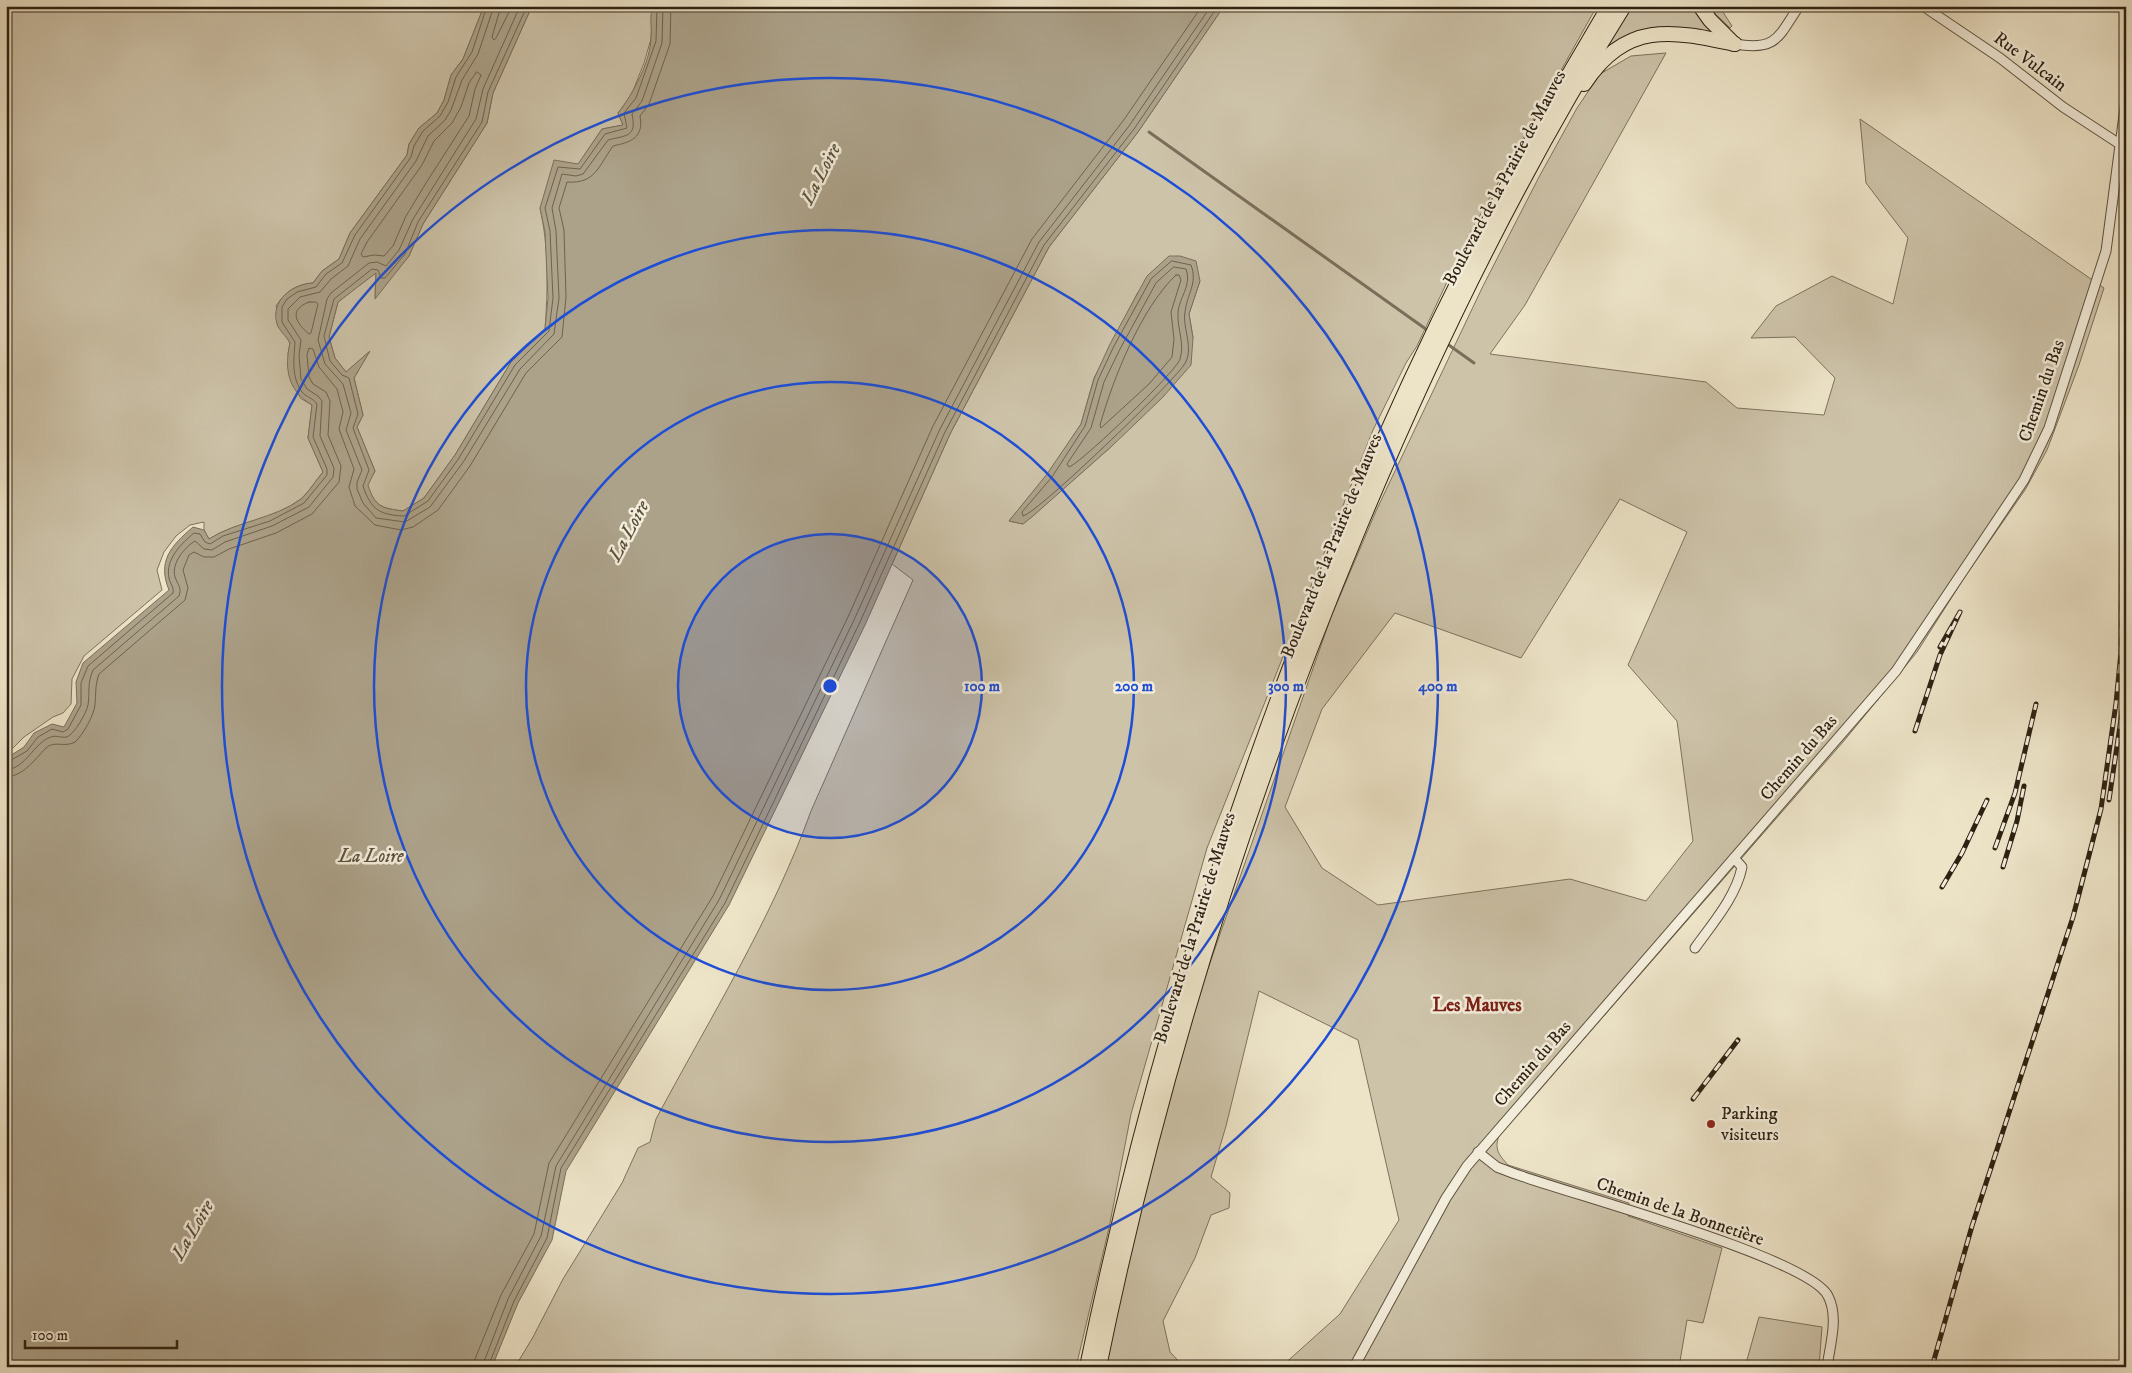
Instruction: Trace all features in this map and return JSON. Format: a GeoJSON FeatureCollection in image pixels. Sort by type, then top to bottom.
{"type":"FeatureCollection","features":[{"type":"Feature","properties":{"kind":"main road","name":"Boulevard de la Prairie de Mauves"},"geometry":{"type":"LineString","coordinates":[[1087,1367],[1121,1218],[1161,1062],[1216,881],[1286,680],[1381,446],[1431,335],[1526,148],[1609,6]]}},
{"type":"Feature","properties":{"kind":"main road","name":"Boulevard de la Prairie de Mauves"},"geometry":{"type":"LineString","coordinates":[[1099,1367],[1139,1189],[1207,943],[1255,797],[1322,616],[1392,448],[1442,338],[1566,101],[1624,6]]}},
{"type":"Feature","properties":{"kind":"main road"},"geometry":{"type":"LineString","coordinates":[[1700,6],[1710,20],[1735,44]]}},
{"type":"Feature","properties":{"kind":"main road"},"geometry":{"type":"LineString","coordinates":[[1489,246],[1573,101],[1598,66],[1615,51],[1639,38],[1668,32],[1696,35],[1735,44]]}},
{"type":"Feature","properties":{"kind":"street"},"geometry":{"type":"LineString","coordinates":[[1735,44],[1756,48],[1770,44],[1781,33],[1799,6]]}},
{"type":"Feature","properties":{"kind":"street","name":"Rue Vulcain"},"geometry":{"type":"LineString","coordinates":[[1923,6],[2000,58],[2063,108],[2118,143]]}},
{"type":"Feature","properties":{"kind":"street","name":"Chemin du Bas"},"geometry":{"type":"LineString","coordinates":[[1354,1367],[1446,1198],[1478,1152],[1896,671],[2024,480],[2050,428],[2106,250],[2118,143],[2126,100]]}},
{"type":"Feature","properties":{"kind":"street"},"geometry":{"type":"LineString","coordinates":[[1695,948],[1720,914],[1737,882],[1742,867],[1734,858]]}},
{"type":"Feature","properties":{"kind":"street","name":"Chemin de la Bonnetière"},"geometry":{"type":"LineString","coordinates":[[1478,1152],[1497,1167],[1510,1172],[1738,1246],[1816,1282],[1828,1294],[1833,1312],[1827,1367]]}},
{"type":"Feature","properties":{"kind":"shaded area"},"geometry":{"type":"Polygon","coordinates":[[[6,6],[484,6],[463,59],[451,75],[444,100],[437,113],[419,128],[409,144],[407,155],[350,233],[339,259],[322,271],[313,283],[301,285],[287,293],[276,306],[282,329],[290,343],[288,354],[300,398],[312,405],[308,438],[323,472],[301,499],[279,512],[231,528],[209,539],[204,530],[204,522],[190,525],[176,536],[164,552],[157,570],[162,590],[84,656],[72,679],[71,704],[63,713],[53,717],[24,737],[6,755],[6,6]]]}},
{"type":"Feature","properties":{"kind":"shaded area"},"geometry":{"type":"Polygon","coordinates":[[[532,6],[653,6],[651,39],[631,96],[618,113],[623,125],[602,129],[578,165],[540,208],[547,268],[545,329],[511,362],[455,455],[424,498],[403,511],[389,509],[380,505],[373,498],[367,485],[375,471],[357,427],[363,415],[354,378],[369,352],[346,372],[335,358],[329,337],[338,302],[376,272],[375,297],[409,256],[423,224],[487,123],[493,93],[532,6]]]}},
{"type":"Feature","properties":{"kind":"shaded area"},"geometry":{"type":"Polygon","coordinates":[[[1224,6],[1597,6],[1469,235],[1417,346],[1406,363],[1373,430],[1207,848],[1131,1114],[1109,1228],[1076,1367],[515,1367],[563,1279],[622,1183],[638,1148],[650,1142],[656,1119],[739,968],[778,890],[913,580],[892,564],[950,434],[1049,247],[1138,132],[1224,6]],[[1200,281],[1138,292],[1094,378],[1081,424],[1048,474],[1009,521],[1023,524],[1112,446],[1193,338],[1189,314],[1200,281]]]}},
{"type":"Feature","properties":{"kind":"shaded area"},"geometry":{"type":"Polygon","coordinates":[[[1631,6],[1695,6],[1721,35],[1685,29],[1606,51],[1604,49],[1631,6]]]}},
{"type":"Feature","properties":{"kind":"shaded area"},"geometry":{"type":"Polygon","coordinates":[[[1707,6],[1719,6],[1732,26],[1730,28],[1707,6]]]}},
{"type":"Feature","properties":{"kind":"shaded area"},"geometry":{"type":"Polygon","coordinates":[[[1666,53],[1525,305],[1490,354],[1706,382],[1737,408],[1824,415],[1835,378],[1795,337],[1751,338],[1776,306],[1832,276],[1893,304],[1908,238],[1866,183],[1860,119],[2104,288],[2079,365],[2047,450],[2025,490],[1966,575],[1917,652],[1843,742],[1499,1136],[1498,1152],[1508,1165],[1629,1203],[1628,1216],[1722,1248],[1703,1323],[1687,1320],[1679,1367],[1281,1367],[1340,1314],[1399,1220],[1358,1040],[1259,991],[1226,1126],[1211,1177],[1230,1193],[1229,1208],[1211,1215],[1195,1258],[1163,1321],[1170,1352],[1184,1367],[1105,1367],[1122,1285],[1168,1101],[1197,1000],[1331,617],[1376,511],[1483,286],[1539,177],[1577,108],[1600,74],[1631,56],[1666,53]],[[1620,499],[1521,658],[1395,613],[1322,709],[1285,807],[1322,868],[1378,905],[1570,879],[1646,901],[1693,841],[1677,721],[1628,665],[1687,532],[1620,499]]]}},
{"type":"Feature","properties":{"kind":"shaded area"},"geometry":{"type":"Polygon","coordinates":[[[1759,1317],[1822,1327],[1819,1367],[1745,1367],[1759,1317]]]}},
{"type":"Feature","properties":{"kind":"water","name":"La Loire"},"geometry":{"type":"Polygon","coordinates":[[[484,6],[532,6],[493,93],[487,123],[423,224],[409,256],[375,299],[376,273],[338,302],[329,337],[335,358],[346,372],[370,351],[354,378],[363,415],[357,427],[375,471],[368,485],[373,498],[380,505],[395,510],[403,511],[424,498],[455,455],[511,362],[545,329],[548,298],[545,232],[540,208],[554,160],[578,164],[602,129],[623,125],[618,113],[635,87],[648,57],[653,6],[1224,6],[1138,132],[1049,247],[950,434],[865,625],[729,905],[566,1171],[552,1240],[518,1303],[492,1367],[6,1367],[6,762],[10,756],[24,747],[34,733],[52,724],[64,727],[77,703],[76,682],[83,663],[169,590],[165,571],[168,555],[185,534],[193,527],[204,530],[209,539],[231,528],[279,511],[301,499],[323,472],[308,438],[312,405],[298,393],[290,378],[288,353],[290,343],[278,326],[277,308],[280,301],[291,290],[298,286],[313,283],[322,271],[339,259],[350,233],[407,155],[409,144],[419,128],[437,113],[444,100],[451,75],[463,59],[484,6]]]}},
{"type":"Feature","properties":{"kind":"water"},"geometry":{"type":"Polygon","coordinates":[[[1169,256],[1180,256],[1196,261],[1200,281],[1189,314],[1193,338],[1191,365],[1163,397],[1112,446],[1033,516],[1023,524],[1009,521],[1047,474],[1081,424],[1094,379],[1110,344],[1147,276],[1169,256]]]}},
{"type":"Feature","properties":{"kind":"waterway"},"geometry":{"type":"LineString","coordinates":[[1149,132],[1430,332]]}},
{"type":"Feature","properties":{"kind":"waterway"},"geometry":{"type":"LineString","coordinates":[[1446,343],[1474,363]]}},
{"type":"Feature","properties":{"kind":"railway"},"geometry":{"type":"LineString","coordinates":[[1932,1367],[1972,1226],[2073,917],[2101,809],[2121,652],[2122,456],[2126,360]]}},
{"type":"Feature","properties":{"kind":"railway"},"geometry":{"type":"LineString","coordinates":[[1915,731],[1940,655],[1960,612],[1940,647]]}},
{"type":"Feature","properties":{"kind":"railway"},"geometry":{"type":"LineString","coordinates":[[2109,800],[2126,685]]}},
{"type":"Feature","properties":{"kind":"railway"},"geometry":{"type":"LineString","coordinates":[[1995,848],[2015,793],[2036,704]]}},
{"type":"Feature","properties":{"kind":"railway"},"geometry":{"type":"LineString","coordinates":[[2003,867],[2017,821],[2024,786]]}},
{"type":"Feature","properties":{"kind":"railway"},"geometry":{"type":"LineString","coordinates":[[1942,887],[1962,853],[1987,800]]}},
{"type":"Feature","properties":{"kind":"railway"},"geometry":{"type":"LineString","coordinates":[[1693,1099],[1738,1040]]}},
{"type":"Feature","properties":{"kind":"place","name":"Parking visiteurs"},"geometry":{"type":"Point","coordinates":[1711,1124]}},
{"type":"Feature","properties":{"kind":"district","name":"Les Mauves"},"geometry":{"type":"Point","coordinates":[1477,1005]}}]}
